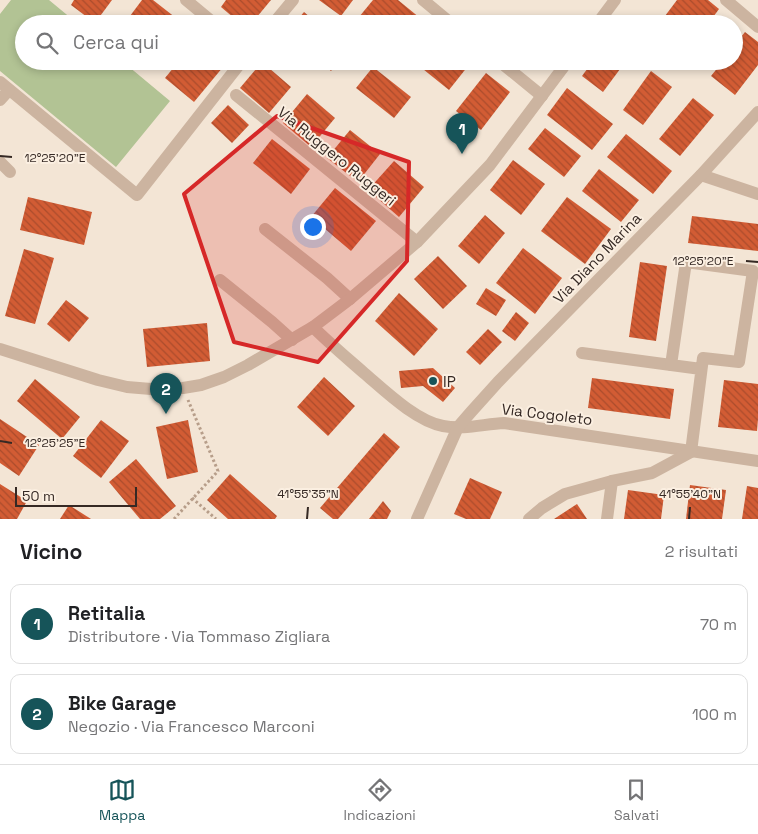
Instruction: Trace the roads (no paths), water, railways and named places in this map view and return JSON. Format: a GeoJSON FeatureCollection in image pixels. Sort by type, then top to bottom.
{"type":"FeatureCollection","features":[{"type":"Feature","properties":{"kind":"street"},"geometry":{"type":"LineString","coordinates":[[186,0],[204,15]]}},
{"type":"Feature","properties":{"kind":"street"},"geometry":{"type":"LineString","coordinates":[[280,15],[293,0]]}},
{"type":"Feature","properties":{"kind":"street"},"geometry":{"type":"LineString","coordinates":[[423,0],[441,15]]}},
{"type":"Feature","properties":{"kind":"street"},"geometry":{"type":"LineString","coordinates":[[604,15],[615,0]]}},
{"type":"Feature","properties":{"kind":"street"},"geometry":{"type":"LineString","coordinates":[[730,4],[758,27]]}},
{"type":"Feature","properties":{"kind":"street"},"geometry":{"type":"LineString","coordinates":[[0,100],[5,86],[137,195],[235,70]]}},
{"type":"Feature","properties":{"kind":"street"},"geometry":{"type":"LineString","coordinates":[[510,70],[542,96]]}},
{"type":"Feature","properties":{"kind":"street"},"geometry":{"type":"LineString","coordinates":[[0,349],[126,387],[151,389],[183,388],[201,385],[224,377],[312,327],[417,242],[490,165],[561,70]]}},
{"type":"Feature","properties":{"kind":"street","name":"Via Ruggero Ruggeri"},"geometry":{"type":"LineString","coordinates":[[236,95],[417,242]]}},
{"type":"Feature","properties":{"kind":"street","name":"Via Diano Marina"},"geometry":{"type":"LineString","coordinates":[[417,519],[458,428],[471,412],[498,382],[701,175],[758,112]]}},
{"type":"Feature","properties":{"kind":"street"},"geometry":{"type":"LineString","coordinates":[[0,162],[10,172]]}},
{"type":"Feature","properties":{"kind":"street"},"geometry":{"type":"LineString","coordinates":[[701,175],[758,194]]}},
{"type":"Feature","properties":{"kind":"street"},"geometry":{"type":"LineString","coordinates":[[265,229],[350,298]]}},
{"type":"Feature","properties":{"kind":"street"},"geometry":{"type":"LineString","coordinates":[[529,519],[542,508],[565,494],[612,481],[652,473],[691,452],[703,358],[739,362],[753,271],[686,262],[671,365]]}},
{"type":"Feature","properties":{"kind":"street"},"geometry":{"type":"LineString","coordinates":[[220,280],[292,340]]}},
{"type":"Feature","properties":{"kind":"street","name":"Via Cogoleto"},"geometry":{"type":"LineString","coordinates":[[312,327],[412,412],[434,424],[458,428],[504,423],[758,461]]}},
{"type":"Feature","properties":{"kind":"street"},"geometry":{"type":"LineString","coordinates":[[582,353],[701,370]]}},
{"type":"Feature","properties":{"kind":"street"},"geometry":{"type":"LineString","coordinates":[[607,519],[612,481]]}},
{"type":"Feature","properties":{"kind":"place","name":"Retitalia"},"geometry":{"type":"Point","coordinates":[462,154]}},
{"type":"Feature","properties":{"kind":"place","name":"IP"},"geometry":{"type":"Point","coordinates":[433,381]}},
{"type":"Feature","properties":{"kind":"place","name":"Bike Garage"},"geometry":{"type":"Point","coordinates":[166,414]}}]}
